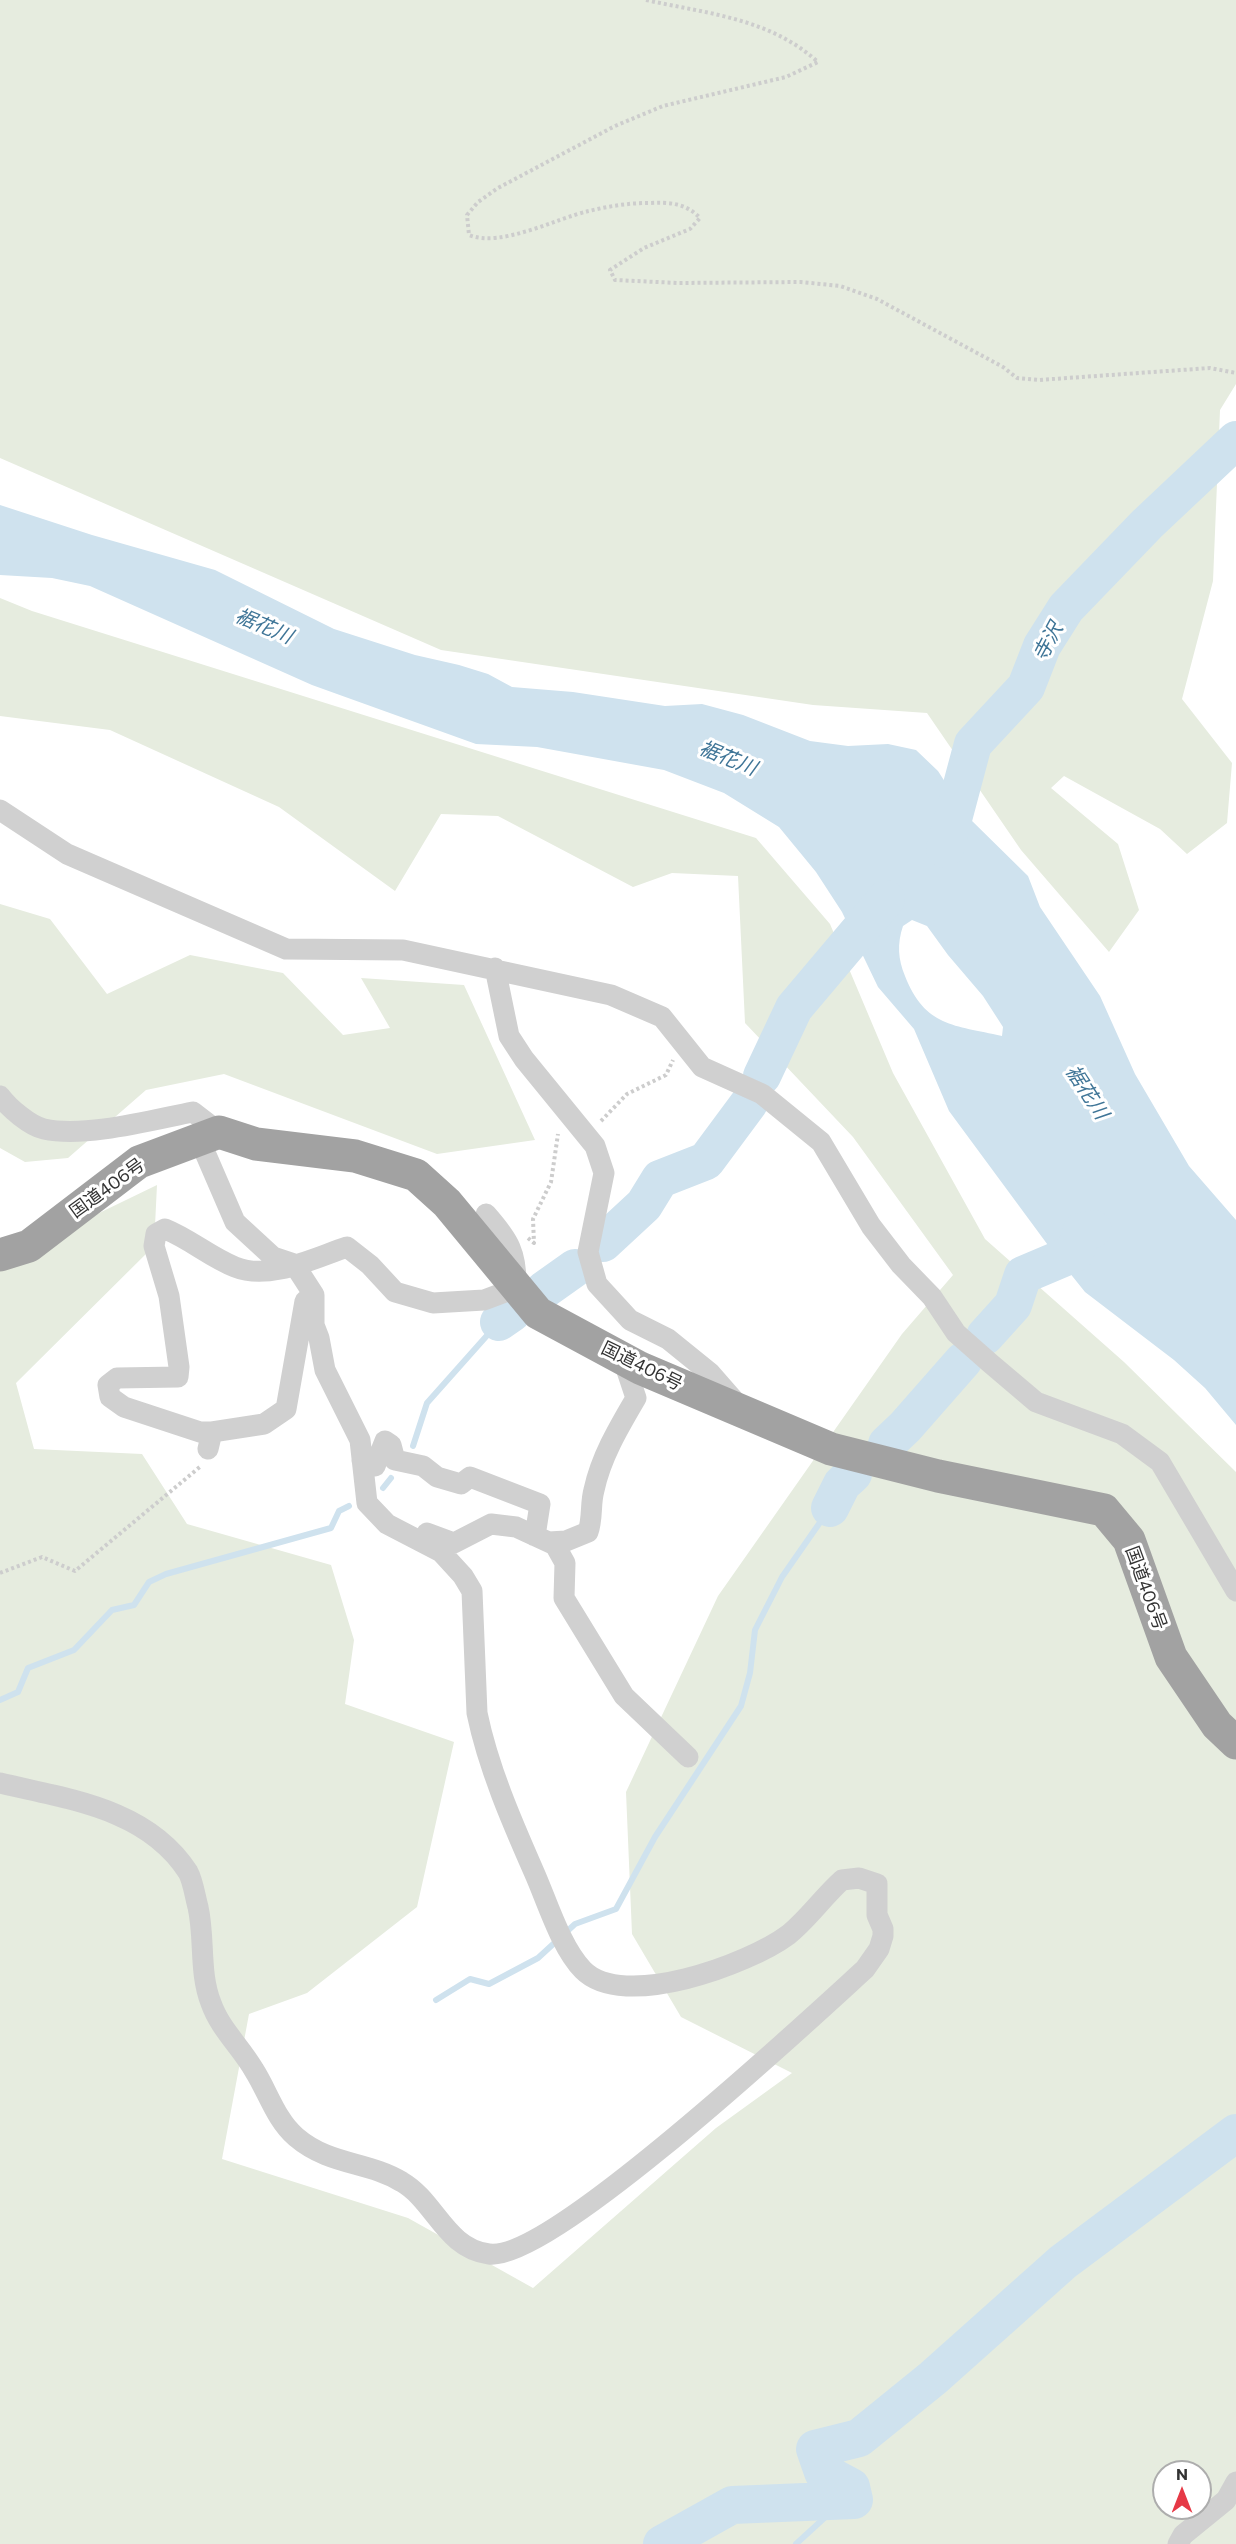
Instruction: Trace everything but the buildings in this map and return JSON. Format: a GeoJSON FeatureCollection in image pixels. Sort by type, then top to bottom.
{"type":"FeatureCollection","features":[{"type":"Feature","properties":{"kind":"highway","name":"国道406号"},"geometry":{"type":"LineString","coordinates":[[0,1255],[29,1246],[139,1162],[209,1137],[356,1156],[416,1175],[447,1203],[538,1313],[623,1359],[748,1416],[831,1449],[938,1476],[1104,1510],[1129,1540],[1171,1657],[1217,1725],[1236,1743]]}},
{"type":"Feature","properties":{"kind":"street"},"geometry":{"type":"LineString","coordinates":[[0,810],[67,854],[286,949],[403,950],[495,968],[611,995],[662,1017],[702,1067],[762,1094],[821,1142],[871,1226],[901,1265],[932,1297],[956,1333],[1036,1402],[1122,1434],[1160,1462],[1236,1591]]}},
{"type":"Feature","properties":{"kind":"street"},"geometry":{"type":"LineString","coordinates":[[495,968],[508,1036],[595,1146],[604,1173],[588,1252],[597,1284],[630,1320],[668,1339],[710,1373],[748,1416]]}},
{"type":"Feature","properties":{"kind":"street"},"geometry":{"type":"LineString","coordinates":[[0,1096],[25,1119],[43,1130],[99,1130],[192,1112],[209,1137],[235,1222],[273,1257],[294,1264],[314,1295],[314,1325],[319,1338],[324,1371],[360,1440],[367,1503],[387,1524],[441,1552],[463,1576],[472,1591],[477,1713],[481,1732],[518,1834],[567,1947],[583,1970],[613,1985],[663,1985],[734,1964],[787,1935],[842,1880],[859,1878],[877,1884],[877,1915],[884,1929],[884,1936],[879,1949],[865,1969],[721,2098],[584,2208],[527,2244],[492,2255],[472,2250],[449,2233],[414,2189],[395,2178],[324,2156],[294,2135],[273,2107],[254,2068],[224,2028],[212,2007],[206,1990],[199,1910],[189,1873],[154,1833],[99,1806],[0,1783]]}},
{"type":"Feature","properties":{"kind":"street"},"geometry":{"type":"LineString","coordinates":[[308,1286],[286,1408],[264,1424],[210,1440],[200,1432],[124,1407],[110,1397],[108,1385],[117,1378],[178,1377],[179,1367],[169,1296],[154,1246],[156,1234],[165,1229],[181,1235],[235,1267],[259,1272],[294,1264],[347,1247],[370,1265],[395,1292],[433,1303],[484,1300],[516,1288],[517,1262],[502,1232],[486,1214]]}},
{"type":"Feature","properties":{"kind":"street"},"geometry":{"type":"LineString","coordinates":[[542,1539],[566,1541],[588,1532],[592,1520],[593,1491],[611,1440],[636,1398],[623,1359]]}},
{"type":"Feature","properties":{"kind":"street"},"geometry":{"type":"LineString","coordinates":[[362,1460],[375,1466],[385,1441],[391,1445],[395,1460],[423,1466],[436,1477],[461,1484],[470,1477],[540,1504],[542,1539]]}},
{"type":"Feature","properties":{"kind":"street"},"geometry":{"type":"LineString","coordinates":[[406,1534],[423,1532],[454,1543],[491,1524],[516,1527],[555,1545],[565,1563],[564,1598],[624,1696],[688,1757]]}},
{"type":"Feature","properties":{"kind":"street"},"geometry":{"type":"LineString","coordinates":[[1178,2544],[1183,2535],[1226,2500],[1236,2482]]}},
{"type":"Feature","properties":{"kind":"path"},"geometry":{"type":"LineString","coordinates":[[646,0],[736,20],[777,32],[799,45],[818,62],[786,77],[663,106],[615,126],[498,188],[478,202],[467,215],[469,235],[479,239],[531,231],[587,211],[628,203],[666,202],[690,208],[700,218],[690,229],[644,248],[610,270],[615,280],[678,283],[801,282],[840,286],[877,299],[1004,367],[1017,378],[1039,380],[1210,368],[1236,373]]}},
{"type":"Feature","properties":{"kind":"path"},"geometry":{"type":"LineString","coordinates":[[0,1573],[42,1557],[75,1571],[202,1466],[210,1440]]}},
{"type":"Feature","properties":{"kind":"shaded area"},"geometry":{"type":"Polygon","coordinates":[[[0,0],[1236,0],[1236,384],[1220,410],[1213,581],[1182,699],[1232,763],[1227,823],[1187,854],[1160,829],[1064,776],[1051,788],[1118,844],[1139,910],[1109,952],[1021,850],[927,713],[813,705],[441,650],[0,458],[0,0]]]}},
{"type":"Feature","properties":{"kind":"shaded area"},"geometry":{"type":"Polygon","coordinates":[[[0,598],[32,611],[756,838],[830,924],[893,1073],[985,1239],[1124,1362],[1236,1472],[1236,2544],[0,2544],[0,1261],[157,1185],[154,1246],[16,1383],[34,1449],[142,1454],[187,1524],[331,1565],[354,1640],[345,1704],[454,1742],[417,1907],[307,1993],[249,2014],[222,2159],[408,2218],[533,2288],[716,2128],[792,2073],[681,2017],[632,1934],[626,1792],[718,1596],[902,1334],[953,1275],[853,1137],[745,1023],[738,876],[672,873],[633,887],[498,816],[441,814],[395,891],[279,807],[110,730],[0,716],[0,598]]]}},
{"type":"Feature","properties":{"kind":"shaded area"},"geometry":{"type":"Polygon","coordinates":[[[0,904],[50,919],[107,994],[190,955],[283,973],[343,1035],[390,1028],[361,978],[464,985],[535,1140],[437,1154],[224,1074],[146,1090],[68,1158],[25,1162],[0,1148],[0,904]]]}},
{"type":"Feature","properties":{"kind":"water","name":"裾花川"},"geometry":{"type":"Polygon","coordinates":[[[0,505],[92,535],[215,570],[334,629],[415,655],[488,674],[512,687],[573,692],[665,706],[702,704],[743,715],[810,741],[848,746],[888,744],[916,750],[938,771],[967,816],[1028,876],[1040,907],[1100,996],[1135,1074],[1189,1166],[1236,1220],[1236,1425],[1205,1388],[1174,1360],[1085,1292],[1053,1252],[949,1111],[914,1029],[878,987],[842,912],[816,872],[779,827],[724,793],[664,770],[537,747],[476,744],[312,685],[90,586],[52,578],[0,575],[0,505]],[[912,920],[903,926],[901,933],[899,951],[901,964],[913,993],[922,1005],[943,1021],[955,1026],[1002,1036],[1003,1027],[983,996],[927,926],[912,920]]]}},
{"type":"Feature","properties":{"kind":"waterway","name":"寺沢"},"geometry":{"type":"LineString","coordinates":[[945,849],[973,744],[1026,687],[1042,646],[1066,608],[1147,524],[1236,440]]}},
{"type":"Feature","properties":{"kind":"waterway"},"geometry":{"type":"LineString","coordinates":[[762,1076],[794,1008],[886,899]]}},
{"type":"Feature","properties":{"kind":"waterway"},"geometry":{"type":"LineString","coordinates":[[603,1243],[644,1205],[660,1179],[706,1161],[749,1103]]}},
{"type":"Feature","properties":{"kind":"waterway"},"geometry":{"type":"LineString","coordinates":[[985,1336],[1013,1305],[1023,1275],[1075,1253],[1081,1232],[1093,1229]]}},
{"type":"Feature","properties":{"kind":"waterway"},"geometry":{"type":"LineString","coordinates":[[544,1290],[575,1268]]}},
{"type":"Feature","properties":{"kind":"waterway"},"geometry":{"type":"LineString","coordinates":[[499,1322],[512,1313]]}},
{"type":"Feature","properties":{"kind":"waterway"},"geometry":{"type":"LineString","coordinates":[[413,1446],[427,1403],[499,1322]]}},
{"type":"Feature","properties":{"kind":"waterway"},"geometry":{"type":"LineString","coordinates":[[887,1444],[963,1361]]}},
{"type":"Feature","properties":{"kind":"waterway"},"geometry":{"type":"LineString","coordinates":[[830,1508],[842,1484],[853,1474]]}},
{"type":"Feature","properties":{"kind":"waterway"},"geometry":{"type":"LineString","coordinates":[[383,1488],[391,1478]]}},
{"type":"Feature","properties":{"kind":"waterway"},"geometry":{"type":"LineString","coordinates":[[0,1700],[18,1692],[28,1668],[74,1650],[112,1610],[134,1605],[149,1582],[166,1574],[331,1528],[339,1511],[349,1506]]}},
{"type":"Feature","properties":{"kind":"waterway"},"geometry":{"type":"LineString","coordinates":[[436,2000],[470,1979],[489,1984],[538,1958],[575,1924],[616,1909],[655,1837],[741,1706],[750,1673],[755,1630],[782,1577],[830,1508]]}},
{"type":"Feature","properties":{"kind":"waterway"},"geometry":{"type":"LineString","coordinates":[[662,2544],[732,2505],[854,2500],[851,2487],[823,2472],[815,2449],[859,2438],[933,2378],[1063,2262],[1236,2133]]}},
{"type":"Feature","properties":{"kind":"waterway"},"geometry":{"type":"LineString","coordinates":[[796,2544],[844,2500]]}}]}
